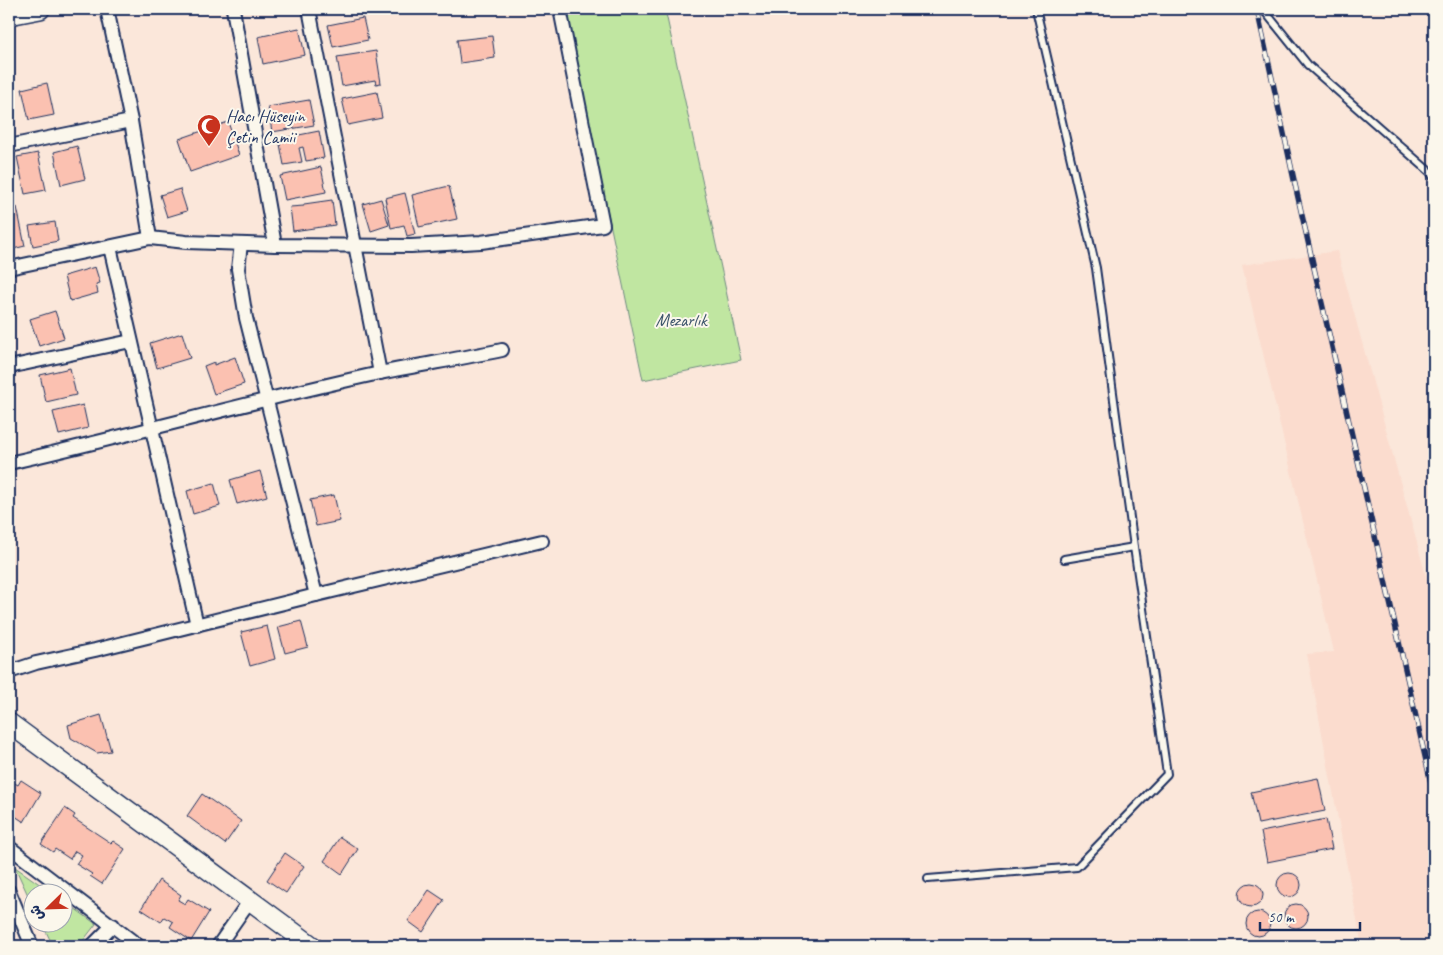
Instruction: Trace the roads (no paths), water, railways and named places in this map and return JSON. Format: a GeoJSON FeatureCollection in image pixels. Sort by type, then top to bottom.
{"type":"FeatureCollection","features":[{"type":"Feature","properties":{"kind":"street"},"geometry":{"type":"LineString","coordinates":[[9,15],[40,9]]}},
{"type":"Feature","properties":{"kind":"street"},"geometry":{"type":"LineString","coordinates":[[107,9],[131,121],[150,238]]}},
{"type":"Feature","properties":{"kind":"street"},"geometry":{"type":"LineString","coordinates":[[234,9],[275,245]]}},
{"type":"Feature","properties":{"kind":"street"},"geometry":{"type":"LineString","coordinates":[[309,9],[380,373]]}},
{"type":"Feature","properties":{"kind":"street"},"geometry":{"type":"LineString","coordinates":[[9,268],[150,238],[241,244],[411,246],[481,242],[603,225],[560,9]]}},
{"type":"Feature","properties":{"kind":"street"},"geometry":{"type":"LineString","coordinates":[[9,146],[131,121]]}},
{"type":"Feature","properties":{"kind":"street"},"geometry":{"type":"LineString","coordinates":[[241,244],[238,269],[246,318],[316,595]]}},
{"type":"Feature","properties":{"kind":"street"},"geometry":{"type":"LineString","coordinates":[[110,247],[197,625]]}},
{"type":"Feature","properties":{"kind":"street"},"geometry":{"type":"LineString","coordinates":[[9,367],[131,341]]}},
{"type":"Feature","properties":{"kind":"street"},"geometry":{"type":"LineString","coordinates":[[9,463],[380,373],[502,350]]}},
{"type":"Feature","properties":{"kind":"street"},"geometry":{"type":"LineString","coordinates":[[9,672],[36,663],[542,541]]}},
{"type":"Feature","properties":{"kind":"street"},"geometry":{"type":"LineString","coordinates":[[9,723],[312,946]]}},
{"type":"Feature","properties":{"kind":"street"},"geometry":{"type":"LineString","coordinates":[[9,847],[140,946]]}},
{"type":"Feature","properties":{"kind":"street"},"geometry":{"type":"LineString","coordinates":[[9,891],[32,946]]}},
{"type":"Feature","properties":{"kind":"street"},"geometry":{"type":"LineString","coordinates":[[218,946],[250,900]]}},
{"type":"Feature","properties":{"kind":"street"},"geometry":{"type":"LineString","coordinates":[[92,946],[113,925]]}},
{"type":"Feature","properties":{"kind":"lane"},"geometry":{"type":"LineString","coordinates":[[928,879],[1077,867],[1167,774],[1096,268],[1036,9]]}},
{"type":"Feature","properties":{"kind":"lane"},"geometry":{"type":"LineString","coordinates":[[1263,9],[1308,65],[1423,165],[1434,178]]}},
{"type":"Feature","properties":{"kind":"lane"},"geometry":{"type":"LineString","coordinates":[[1064,559],[1134,547]]}},
{"type":"Feature","properties":{"kind":"railway"},"geometry":{"type":"LineString","coordinates":[[1257,9],[1434,796]]}},
{"type":"Feature","properties":{"kind":"place","name":"Hacı Hüseyin Çetin Camii"},"geometry":{"type":"Point","coordinates":[209,147]}},
{"type":"Feature","properties":{"kind":"park label","name":"Mezarlık"},"geometry":{"type":"Point","coordinates":[681,320]}}]}
